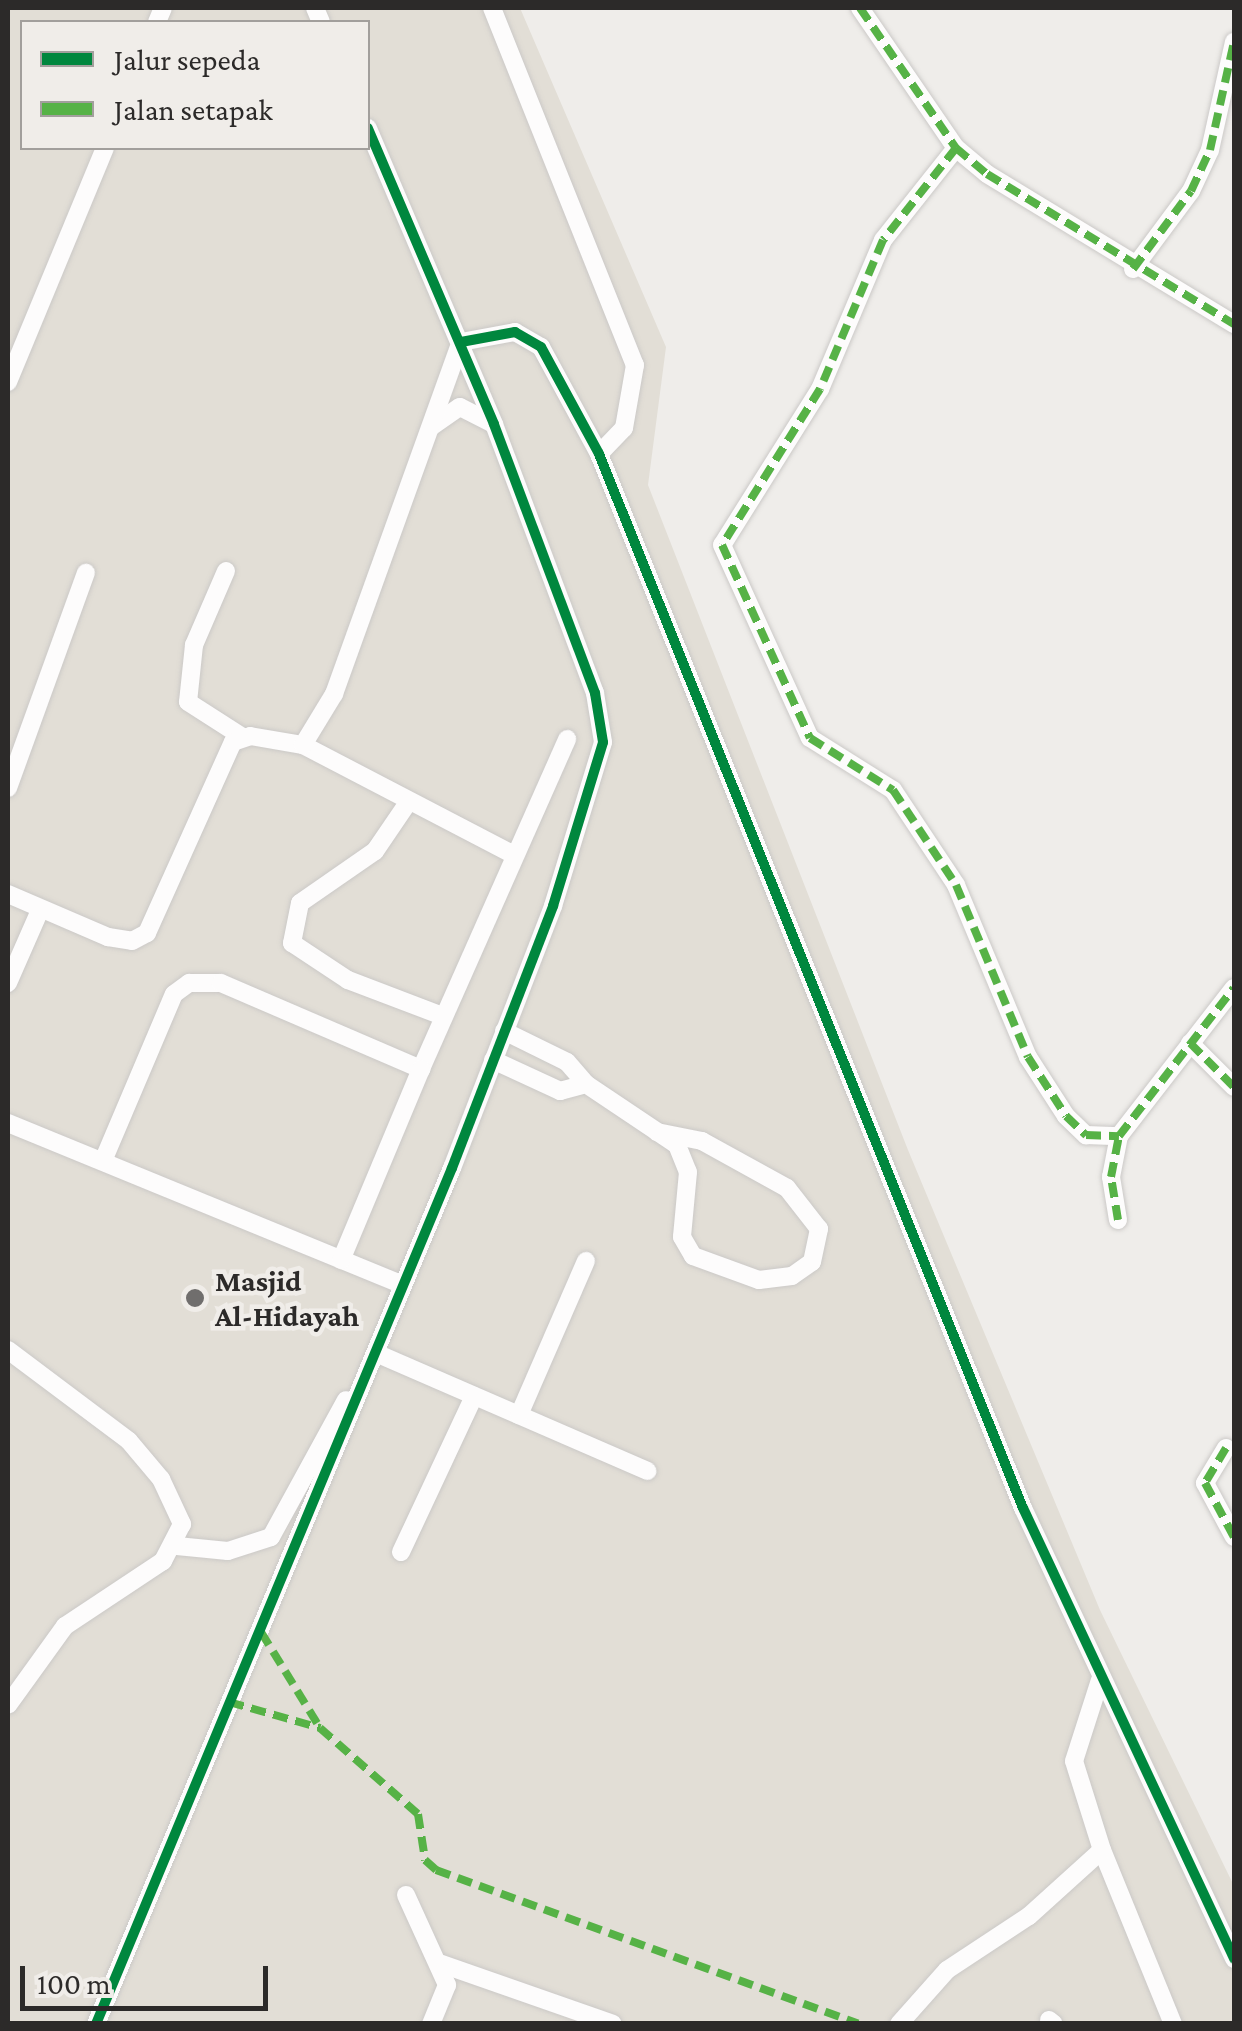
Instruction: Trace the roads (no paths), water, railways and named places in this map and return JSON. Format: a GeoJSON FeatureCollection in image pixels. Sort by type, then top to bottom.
{"type":"FeatureCollection","features":[{"type":"Feature","properties":{"kind":"street"},"geometry":{"type":"LineString","coordinates":[[492,8],[635,365],[624,428],[600,454]]}},
{"type":"Feature","properties":{"kind":"street"},"geometry":{"type":"LineString","coordinates":[[860,8],[956,148],[1133,269],[1234,324]]}},
{"type":"Feature","properties":{"kind":"street"},"geometry":{"type":"LineString","coordinates":[[1133,269],[1191,191],[1210,150],[1234,42]]}},
{"type":"Feature","properties":{"kind":"street"},"geometry":{"type":"LineString","coordinates":[[97,2023],[364,1383],[504,1032],[603,742],[595,692],[494,424],[370,133]]}},
{"type":"Feature","properties":{"kind":"street"},"geometry":{"type":"LineString","coordinates":[[956,148],[884,240],[820,389],[722,545],[810,738],[822,752],[892,790],[956,886],[1028,1057],[1066,1116],[1086,1135],[1119,1136]]}},
{"type":"Feature","properties":{"kind":"street"},"geometry":{"type":"LineString","coordinates":[[8,382],[104,150]]}},
{"type":"Feature","properties":{"kind":"street"},"geometry":{"type":"LineString","coordinates":[[461,342],[515,332],[541,346],[600,454],[939,1308],[1100,1680],[1234,1959]]}},
{"type":"Feature","properties":{"kind":"street"},"geometry":{"type":"LineString","coordinates":[[303,746],[334,694],[461,342]]}},
{"type":"Feature","properties":{"kind":"street"},"geometry":{"type":"LineString","coordinates":[[431,428],[460,407],[494,424]]}},
{"type":"Feature","properties":{"kind":"street"},"geometry":{"type":"LineString","coordinates":[[226,571],[194,645],[188,702],[204,720],[241,736],[303,746],[407,804],[514,855]]}},
{"type":"Feature","properties":{"kind":"street"},"geometry":{"type":"LineString","coordinates":[[8,788],[86,573]]}},
{"type":"Feature","properties":{"kind":"street"},"geometry":{"type":"LineString","coordinates":[[8,894],[108,937],[144,936],[209,787],[241,736]]}},
{"type":"Feature","properties":{"kind":"street"},"geometry":{"type":"LineString","coordinates":[[341,1260],[440,1016],[567,740]]}},
{"type":"Feature","properties":{"kind":"street"},"geometry":{"type":"LineString","coordinates":[[407,804],[375,851],[300,903],[292,943],[348,980],[440,1016]]}},
{"type":"Feature","properties":{"kind":"street"},"geometry":{"type":"LineString","coordinates":[[8,984],[40,910]]}},
{"type":"Feature","properties":{"kind":"street"},"geometry":{"type":"LineString","coordinates":[[103,1161],[165,1012],[190,984],[222,982],[421,1069]]}},
{"type":"Feature","properties":{"kind":"street"},"geometry":{"type":"LineString","coordinates":[[1118,1220],[1112,1177],[1119,1136],[1234,988]]}},
{"type":"Feature","properties":{"kind":"street"},"geometry":{"type":"LineString","coordinates":[[504,1032],[567,1062],[586,1084],[657,1132],[684,1160],[682,1237],[693,1256],[759,1280],[792,1276],[812,1262],[819,1229],[787,1188],[702,1142],[657,1132]]}},
{"type":"Feature","properties":{"kind":"street"},"geometry":{"type":"LineString","coordinates":[[1190,1043],[1234,1087]]}},
{"type":"Feature","properties":{"kind":"street"},"geometry":{"type":"LineString","coordinates":[[492,1060],[560,1090],[586,1084]]}},
{"type":"Feature","properties":{"kind":"street"},"geometry":{"type":"LineString","coordinates":[[8,1123],[401,1284]]}},
{"type":"Feature","properties":{"kind":"street"},"geometry":{"type":"LineString","coordinates":[[519,1415],[586,1261]]}},
{"type":"Feature","properties":{"kind":"street"},"geometry":{"type":"LineString","coordinates":[[8,1350],[129,1442],[178,1508],[176,1546]]}},
{"type":"Feature","properties":{"kind":"street"},"geometry":{"type":"LineString","coordinates":[[376,1353],[648,1471]]}},
{"type":"Feature","properties":{"kind":"street"},"geometry":{"type":"LineString","coordinates":[[8,1706],[65,1626],[176,1546],[228,1551],[271,1537],[343,1405],[364,1383]]}},
{"type":"Feature","properties":{"kind":"street"},"geometry":{"type":"LineString","coordinates":[[401,1552],[474,1396]]}},
{"type":"Feature","properties":{"kind":"street"},"geometry":{"type":"LineString","coordinates":[[1226,1448],[1205,1483],[1234,1537]]}},
{"type":"Feature","properties":{"kind":"street"},"geometry":{"type":"LineString","coordinates":[[1100,1680],[1074,1761],[1102,1850],[1173,2024]]}},
{"type":"Feature","properties":{"kind":"street"},"geometry":{"type":"LineString","coordinates":[[899,2024],[947,1970],[1029,1916],[1102,1850]]}},
{"type":"Feature","properties":{"kind":"street"},"geometry":{"type":"LineString","coordinates":[[406,1895],[440,1963],[446,1999],[431,2024]]}},
{"type":"Feature","properties":{"kind":"street"},"geometry":{"type":"LineString","coordinates":[[440,1963],[613,2024]]}},
{"type":"Feature","properties":{"kind":"place","name":"Masjid Al-Hidayah"},"geometry":{"type":"Point","coordinates":[195,1298]}}]}
